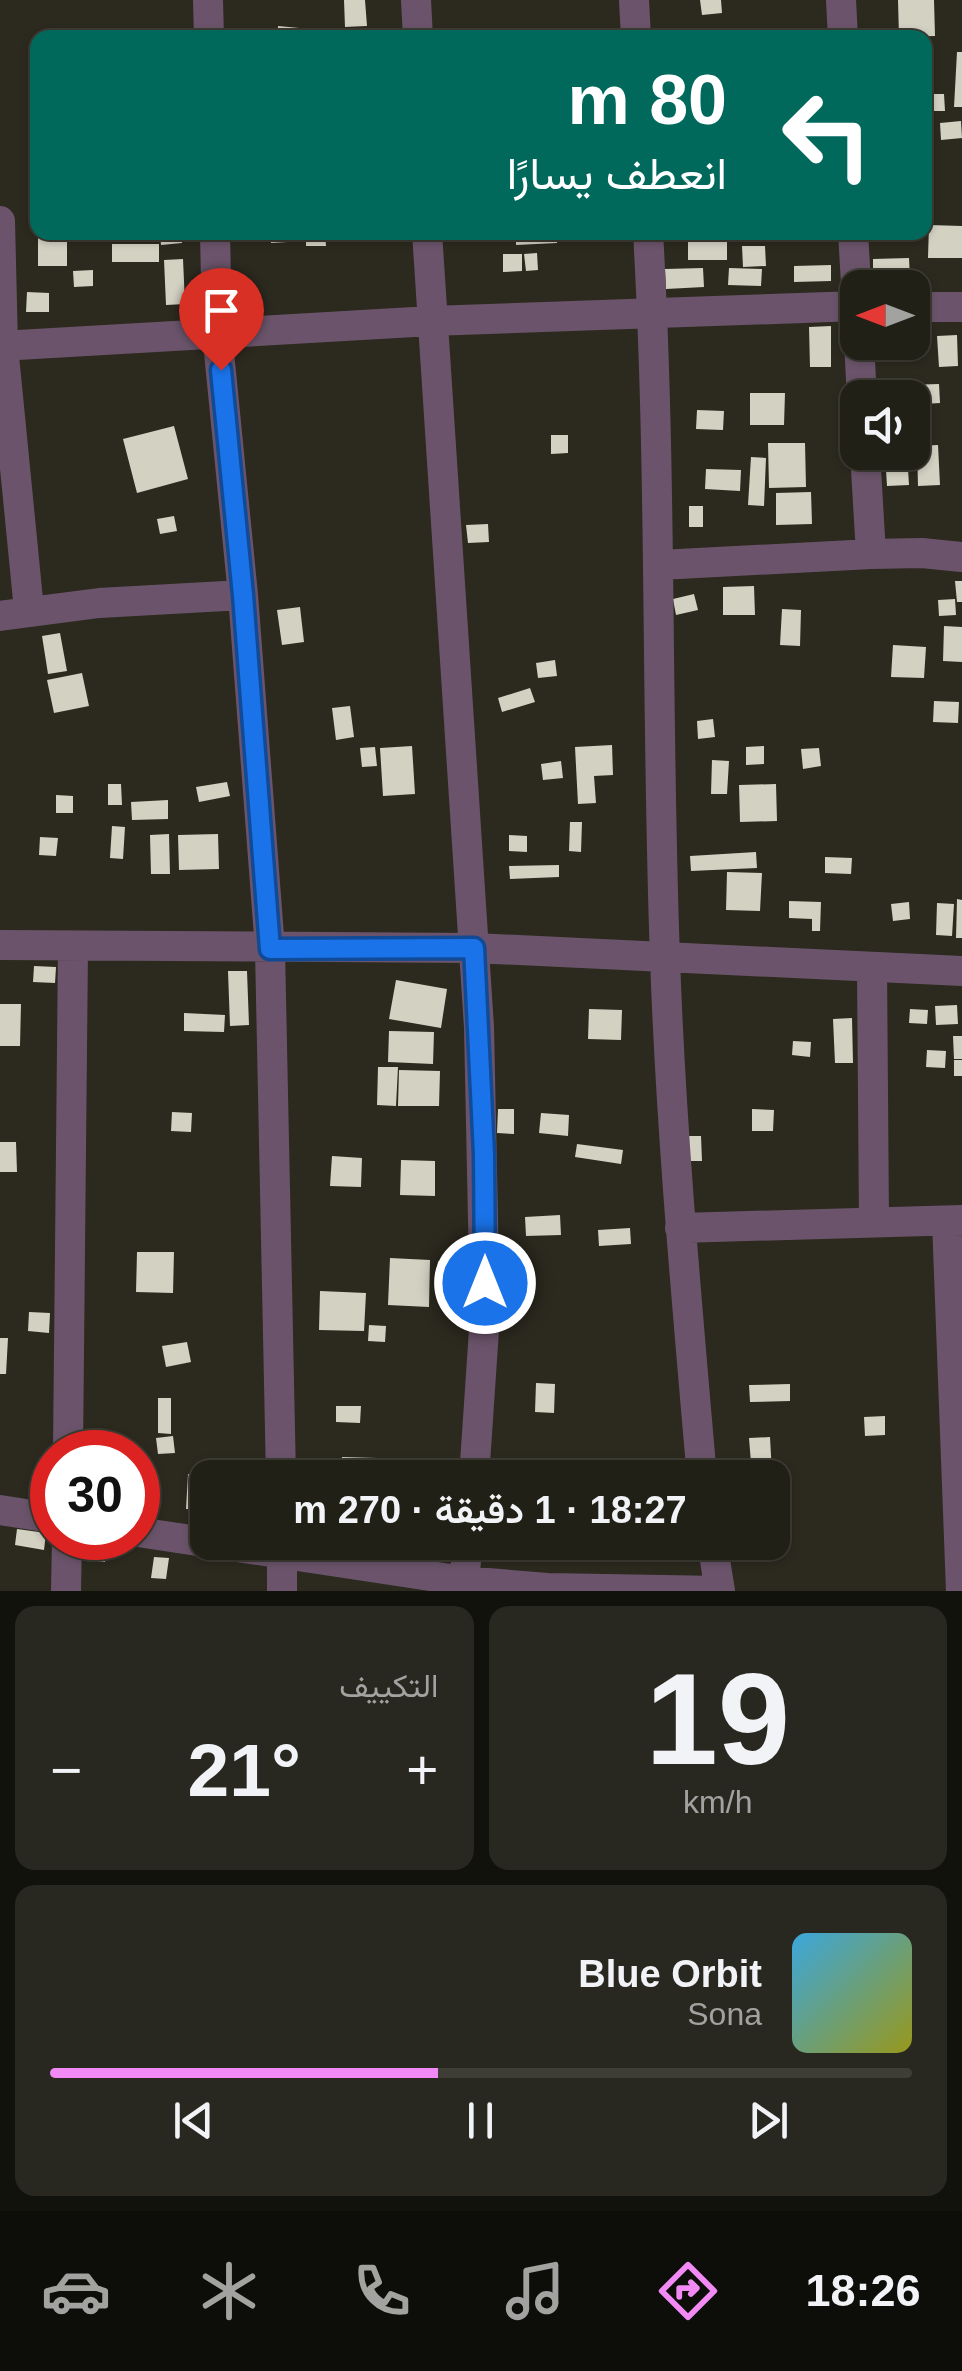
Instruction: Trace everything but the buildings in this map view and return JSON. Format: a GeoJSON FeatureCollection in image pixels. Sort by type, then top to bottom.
{"type":"FeatureCollection","features":[{"type":"Feature","properties":{"kind":"street"},"geometry":{"type":"LineString","coordinates":[[208,0],[209,30]]}},
{"type":"Feature","properties":{"kind":"street"},"geometry":{"type":"LineString","coordinates":[[416,0],[418,30]]}},
{"type":"Feature","properties":{"kind":"street"},"geometry":{"type":"LineString","coordinates":[[634,0],[636,30]]}},
{"type":"Feature","properties":{"kind":"street"},"geometry":{"type":"LineString","coordinates":[[842,0],[843,30]]}},
{"type":"Feature","properties":{"kind":"street"},"geometry":{"type":"LineString","coordinates":[[0,221],[15,613],[243,595]]}},
{"type":"Feature","properties":{"kind":"street"},"geometry":{"type":"LineString","coordinates":[[214,240],[218,332],[270,949],[280,1460]]}},
{"type":"Feature","properties":{"kind":"street"},"geometry":{"type":"LineString","coordinates":[[427,240],[484,1154],[486,1315],[475,1460]]}},
{"type":"Feature","properties":{"kind":"street"},"geometry":{"type":"LineString","coordinates":[[648,240],[660,565],[665,957],[680,1228],[700,1460]]}},
{"type":"Feature","properties":{"kind":"street"},"geometry":{"type":"LineString","coordinates":[[853,240],[855,270]]}},
{"type":"Feature","properties":{"kind":"street"},"geometry":{"type":"LineString","coordinates":[[2,346],[431,321],[840,307]]}},
{"type":"Feature","properties":{"kind":"street"},"geometry":{"type":"LineString","coordinates":[[930,307],[962,307]]}},
{"type":"Feature","properties":{"kind":"street"},"geometry":{"type":"LineString","coordinates":[[866,470],[871,554]]}},
{"type":"Feature","properties":{"kind":"street"},"geometry":{"type":"LineString","coordinates":[[660,565],[871,554],[922,553],[962,558]]}},
{"type":"Feature","properties":{"kind":"street"},"geometry":{"type":"LineString","coordinates":[[0,945],[474,948],[962,971]]}},
{"type":"Feature","properties":{"kind":"street"},"geometry":{"type":"LineString","coordinates":[[68,1430],[73,947]]}},
{"type":"Feature","properties":{"kind":"street"},"geometry":{"type":"LineString","coordinates":[[872,967],[874,1222]]}},
{"type":"Feature","properties":{"kind":"street"},"geometry":{"type":"LineString","coordinates":[[680,1228],[954,1221],[961,1591]]}},
{"type":"Feature","properties":{"kind":"street"},"geometry":{"type":"LineString","coordinates":[[0,1510],[30,1515]]}},
{"type":"Feature","properties":{"kind":"street"},"geometry":{"type":"LineString","coordinates":[[160,1535],[190,1538]]}},
{"type":"Feature","properties":{"kind":"street"},"geometry":{"type":"LineString","coordinates":[[66,1591],[67,1560]]}},
{"type":"Feature","properties":{"kind":"street"},"geometry":{"type":"LineString","coordinates":[[282,1560],[282,1591]]}},
{"type":"Feature","properties":{"kind":"street"},"geometry":{"type":"LineString","coordinates":[[345,1560],[464,1581],[547,1590],[720,1591],[715,1560]]}},
{"type":"Feature","properties":{"kind":"street"},"geometry":{"type":"LineString","coordinates":[[464,1581],[466,1560]]}},
{"type":"Feature","properties":{"kind":"route"},"geometry":{"type":"LineString","coordinates":[[221,370],[270,949],[474,948],[480,1027],[485,1283]]}}]}
